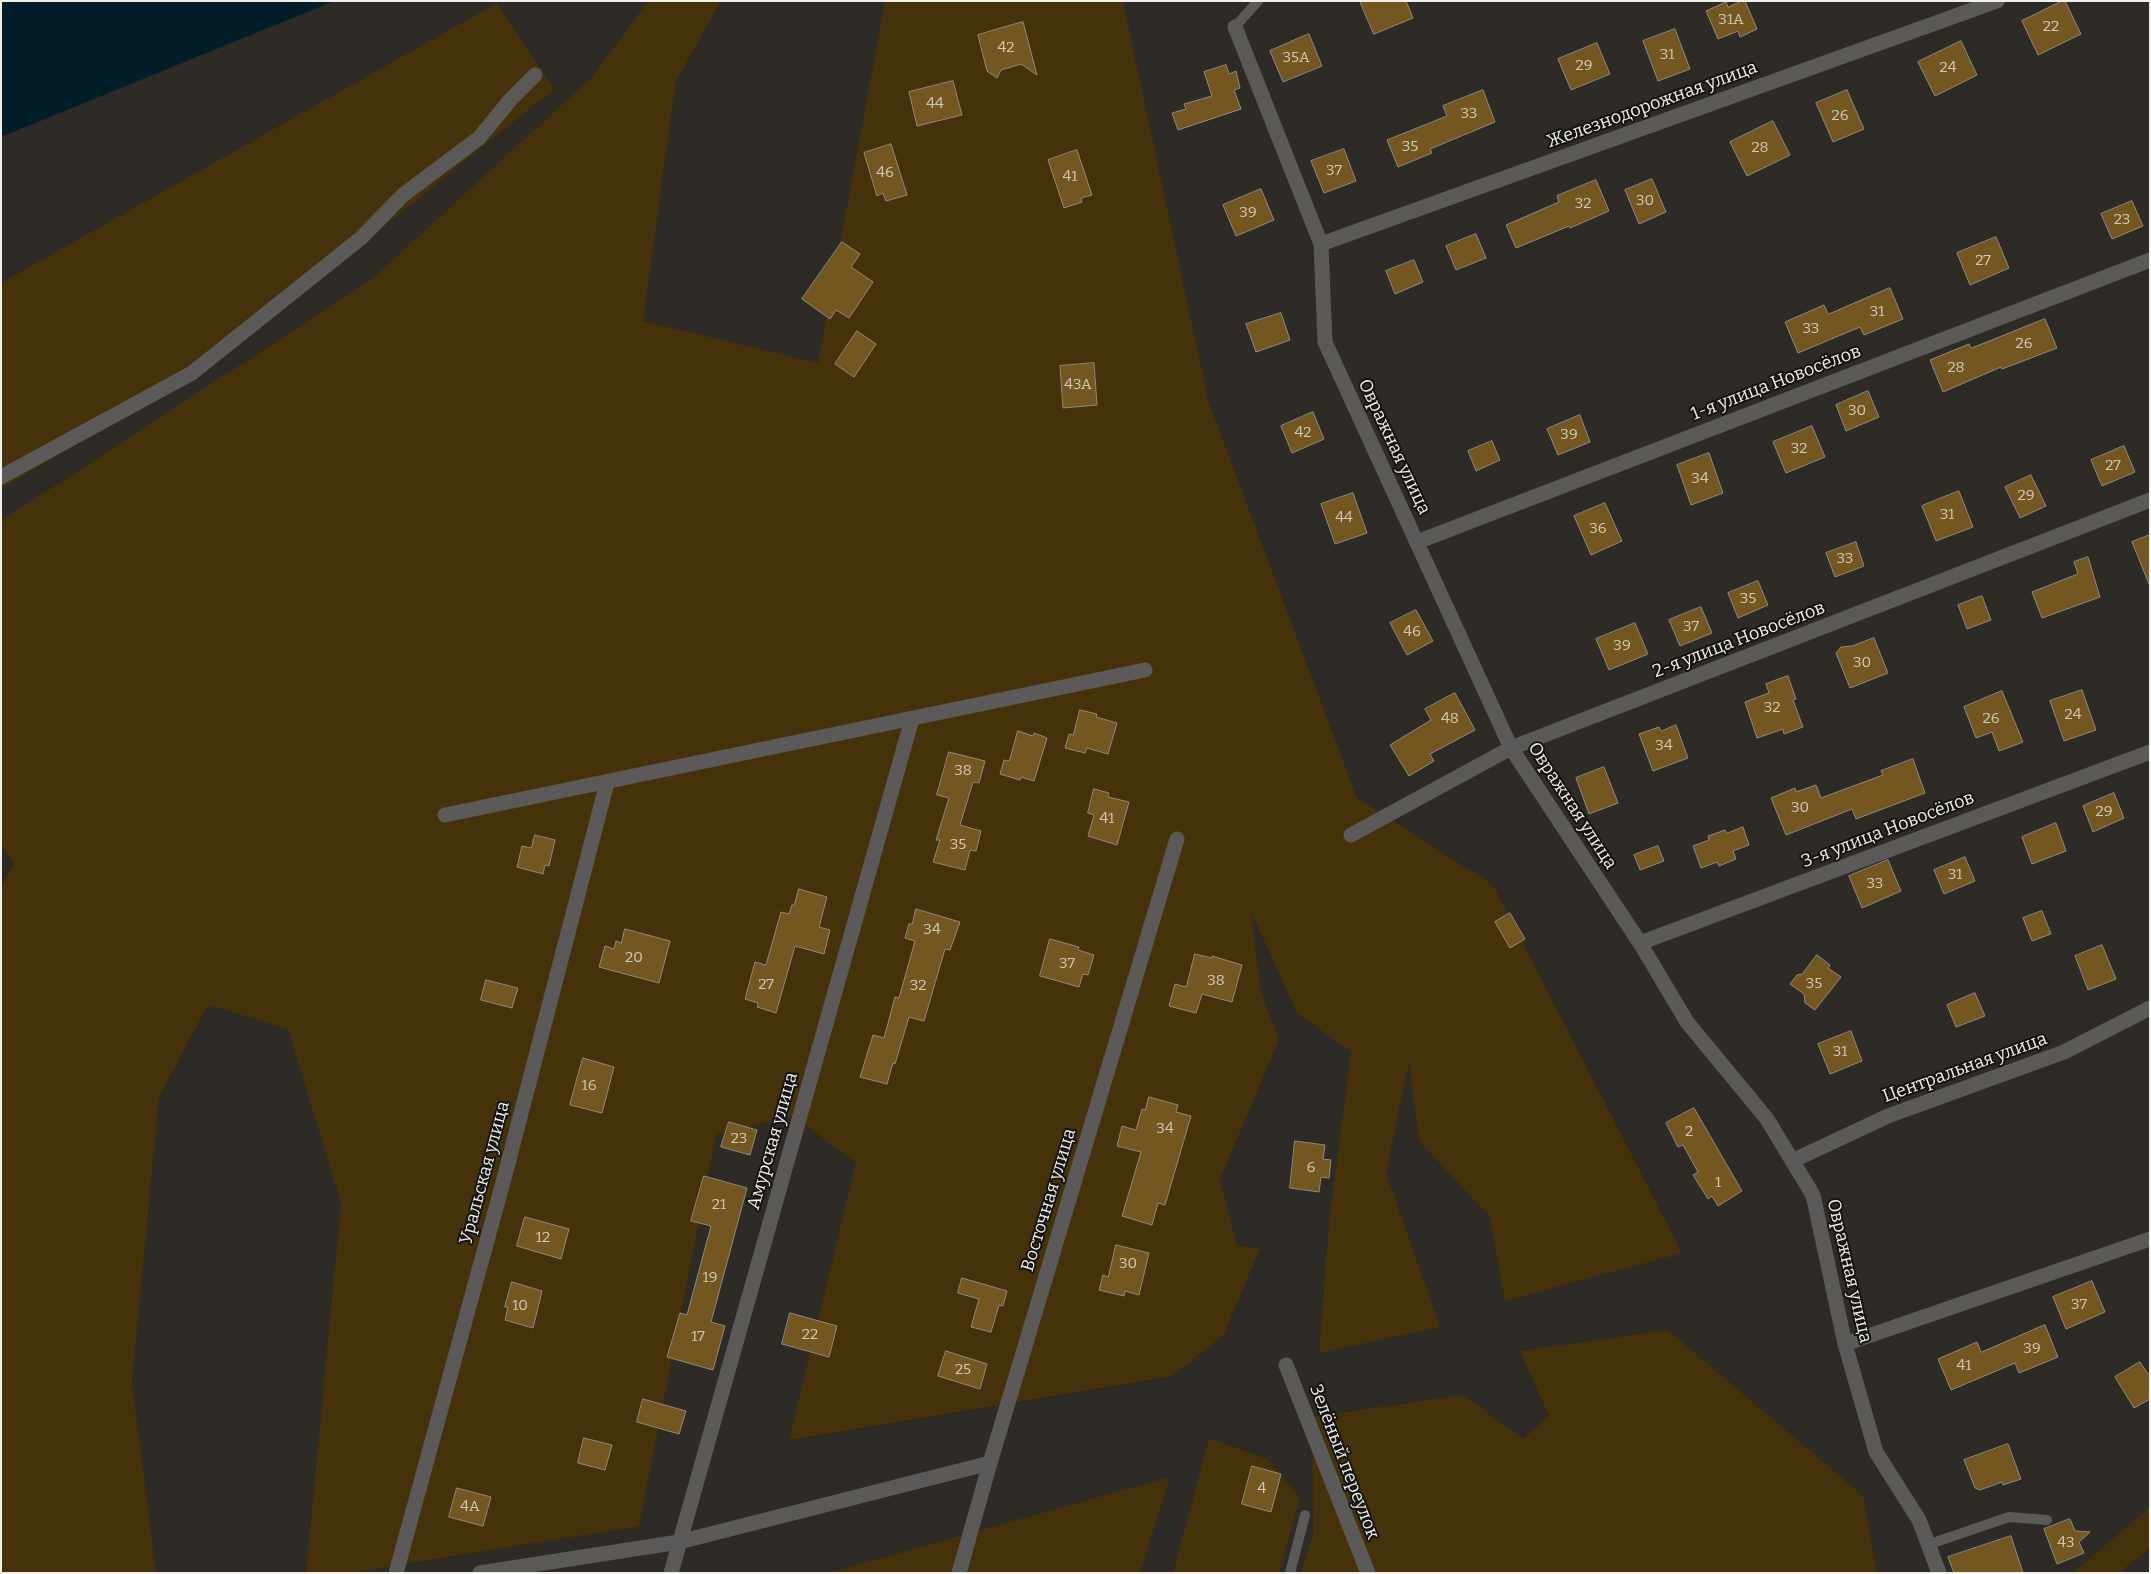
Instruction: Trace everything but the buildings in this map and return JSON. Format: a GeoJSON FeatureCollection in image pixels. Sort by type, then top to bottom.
{"type":"FeatureCollection","features":[{"type":"Feature","properties":{"kind":"street","name":"Железнодорожная улица"},"geometry":{"type":"LineString","coordinates":[[1321,244],[1996,1]]}},
{"type":"Feature","properties":{"kind":"street","name":"Овражная улица"},"geometry":{"type":"LineString","coordinates":[[1236,27],[1321,244],[1326,342],[1511,748],[1640,943],[1687,1022],[1767,1119],[1813,1195],[1846,1344],[1876,1452],[1919,1520],[1939,1573]]}},
{"type":"Feature","properties":{"kind":"street"},"geometry":{"type":"LineString","coordinates":[[1,477],[192,373],[361,238],[403,196],[478,138],[511,99],[535,75]]}},
{"type":"Feature","properties":{"kind":"street","name":"1-я улица Новосёлов"},"geometry":{"type":"LineString","coordinates":[[1417,542],[2150,260]]}},
{"type":"Feature","properties":{"kind":"street","name":"2-я улица Новосёлов"},"geometry":{"type":"LineString","coordinates":[[1351,835],[1511,748],[2150,500]]}},
{"type":"Feature","properties":{"kind":"street"},"geometry":{"type":"LineString","coordinates":[[444,815],[607,783],[1144,670]]}},
{"type":"Feature","properties":{"kind":"street","name":"Амурская улица"},"geometry":{"type":"LineString","coordinates":[[671,1573],[912,719]]}},
{"type":"Feature","properties":{"kind":"street","name":"3-я улица Новосёлов"},"geometry":{"type":"LineString","coordinates":[[1640,943],[2150,752]]}},
{"type":"Feature","properties":{"kind":"street","name":"Уральская улица"},"geometry":{"type":"LineString","coordinates":[[396,1573],[505,1175],[607,783]]}},
{"type":"Feature","properties":{"kind":"street","name":"Восточная улица"},"geometry":{"type":"LineString","coordinates":[[959,1573],[990,1463],[1177,838]]}},
{"type":"Feature","properties":{"kind":"street","name":"Центральная улица"},"geometry":{"type":"LineString","coordinates":[[1792,1161],[1888,1116],[2064,1052],[2150,1008]]}},
{"type":"Feature","properties":{"kind":"street"},"geometry":{"type":"LineString","coordinates":[[1846,1344],[2150,1239]]}},
{"type":"Feature","properties":{"kind":"street","name":"Зелёный переулок"},"geometry":{"type":"LineString","coordinates":[[1286,1365],[1368,1573]]}},
{"type":"Feature","properties":{"kind":"street"},"geometry":{"type":"LineString","coordinates":[[480,1573],[679,1542],[990,1463]]}},
{"type":"Feature","properties":{"kind":"lane"},"geometry":{"type":"LineString","coordinates":[[1236,27],[1258,1]]}},
{"type":"Feature","properties":{"kind":"lane"},"geometry":{"type":"LineString","coordinates":[[1290,1573],[1305,1515]]}},
{"type":"Feature","properties":{"kind":"lane"},"geometry":{"type":"LineString","coordinates":[[1927,1544],[2009,1516],[2047,1520]]}},
{"type":"Feature","properties":{"kind":"shaded area"},"geometry":{"type":"Polygon","coordinates":[[[648,1],[721,1],[676,81],[643,321],[818,363],[885,1],[1123,1],[1209,403],[1357,798],[1493,885],[1682,1253],[1505,1301],[1490,1217],[1419,1141],[1409,1062],[1386,1173],[1440,1327],[1319,1353],[1329,1222],[1351,1052],[1297,1013],[1251,911],[1261,992],[1279,1040],[1220,1179],[1237,1246],[1260,1248],[1224,1335],[1172,1376],[789,1440],[856,1162],[792,1116],[716,1135],[639,1526],[350,1573],[306,1573],[341,1203],[288,1029],[208,1005],[159,1097],[132,1383],[156,1573],[1,1573],[1,887],[14,864],[1,845],[1,521],[372,279],[592,77],[648,1]]]}},
{"type":"Feature","properties":{"kind":"shaded area"},"geometry":{"type":"Polygon","coordinates":[[[497,3],[554,89],[235,347],[1,489],[1,283],[497,3]]]}},
{"type":"Feature","properties":{"kind":"shaded area"},"geometry":{"type":"Polygon","coordinates":[[[1668,1330],[1863,1496],[1877,1573],[1301,1573],[1313,1534],[1312,1417],[1463,1395],[1523,1439],[1549,1416],[1520,1351],[1668,1330]]]}},
{"type":"Feature","properties":{"kind":"shaded area"},"geometry":{"type":"Polygon","coordinates":[[[1209,1438],[1267,1459],[1300,1498],[1279,1573],[1173,1573],[1209,1438]]]}},
{"type":"Feature","properties":{"kind":"shaded area"},"geometry":{"type":"Polygon","coordinates":[[[1170,1477],[1140,1573],[828,1573],[1170,1477]]]}},
{"type":"Feature","properties":{"kind":"shaded area"},"geometry":{"type":"Polygon","coordinates":[[[2150,1507],[2150,1547],[2119,1573],[2073,1573],[2150,1507]]]}},
{"type":"Feature","properties":{"kind":"water"},"geometry":{"type":"Polygon","coordinates":[[[1,1],[334,1],[1,137],[1,1]]]}}]}
